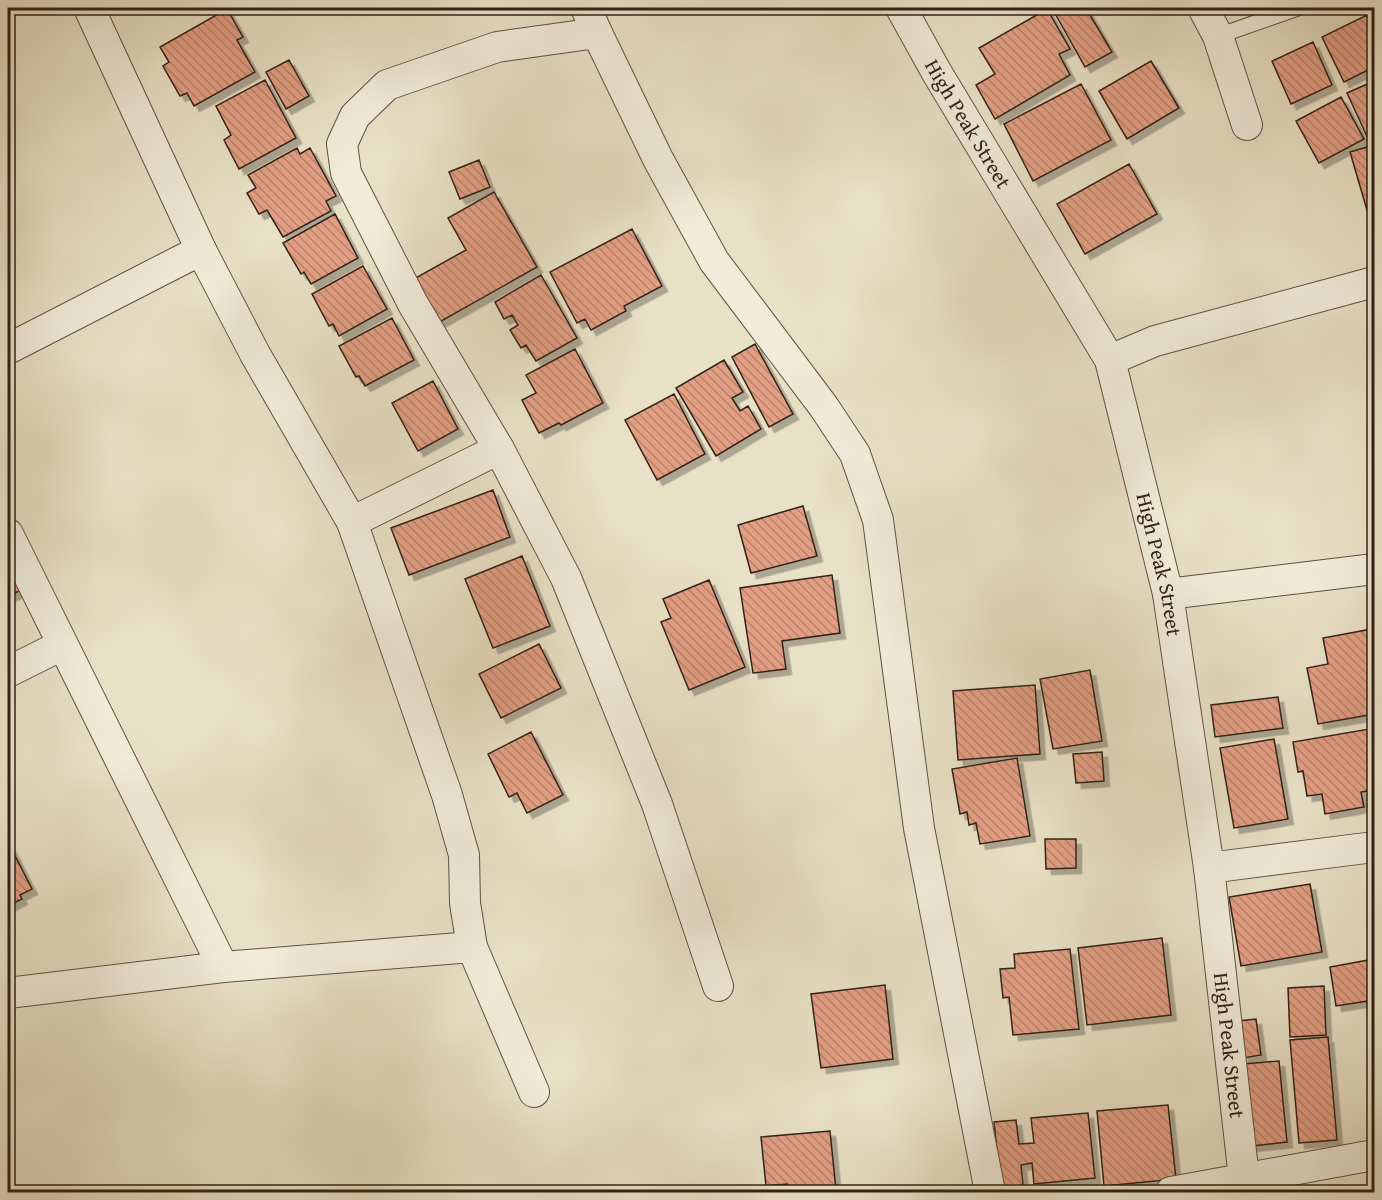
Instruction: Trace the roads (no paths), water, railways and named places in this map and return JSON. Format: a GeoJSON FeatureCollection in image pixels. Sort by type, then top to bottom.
{"type":"FeatureCollection","features":[{"type":"Feature","properties":{"kind":"street"},"geometry":{"type":"LineString","coordinates":[[89,8],[201,250],[255,354],[352,522],[447,795],[464,855],[465,903],[472,946],[534,1092]]}},
{"type":"Feature","properties":{"kind":"street","name":"High Peak Street"},"geometry":{"type":"LineString","coordinates":[[901,8],[937,73],[1110,360],[1168,594],[1209,868],[1244,1178]]}},
{"type":"Feature","properties":{"kind":"street"},"geometry":{"type":"LineString","coordinates":[[1203,8],[1218,36],[1247,125]]}},
{"type":"Feature","properties":{"kind":"street"},"geometry":{"type":"LineString","coordinates":[[718,986],[657,804],[566,578],[499,449],[413,304],[346,173],[342,144],[355,116],[387,85],[497,47],[592,20],[658,159],[714,261],[824,407],[855,454],[878,520],[919,828],[990,1192]]}},
{"type":"Feature","properties":{"kind":"street"},"geometry":{"type":"LineString","coordinates":[[8,349],[201,250]]}},
{"type":"Feature","properties":{"kind":"street"},"geometry":{"type":"LineString","coordinates":[[1110,360],[1155,341],[1374,282]]}},
{"type":"Feature","properties":{"kind":"street"},"geometry":{"type":"LineString","coordinates":[[352,522],[499,449]]}},
{"type":"Feature","properties":{"kind":"street"},"geometry":{"type":"LineString","coordinates":[[8,534],[223,967]]}},
{"type":"Feature","properties":{"kind":"street"},"geometry":{"type":"LineString","coordinates":[[1168,594],[1374,569]]}},
{"type":"Feature","properties":{"kind":"street"},"geometry":{"type":"LineString","coordinates":[[8,672],[62,645]]}},
{"type":"Feature","properties":{"kind":"street"},"geometry":{"type":"LineString","coordinates":[[1209,868],[1374,847]]}},
{"type":"Feature","properties":{"kind":"street"},"geometry":{"type":"LineString","coordinates":[[8,993],[223,967],[472,946]]}},
{"type":"Feature","properties":{"kind":"street"},"geometry":{"type":"LineString","coordinates":[[1171,1192],[1374,1155]]}},
{"type":"Feature","properties":{"kind":"lane"},"geometry":{"type":"LineString","coordinates":[[1218,36],[1298,8]]}}]}
